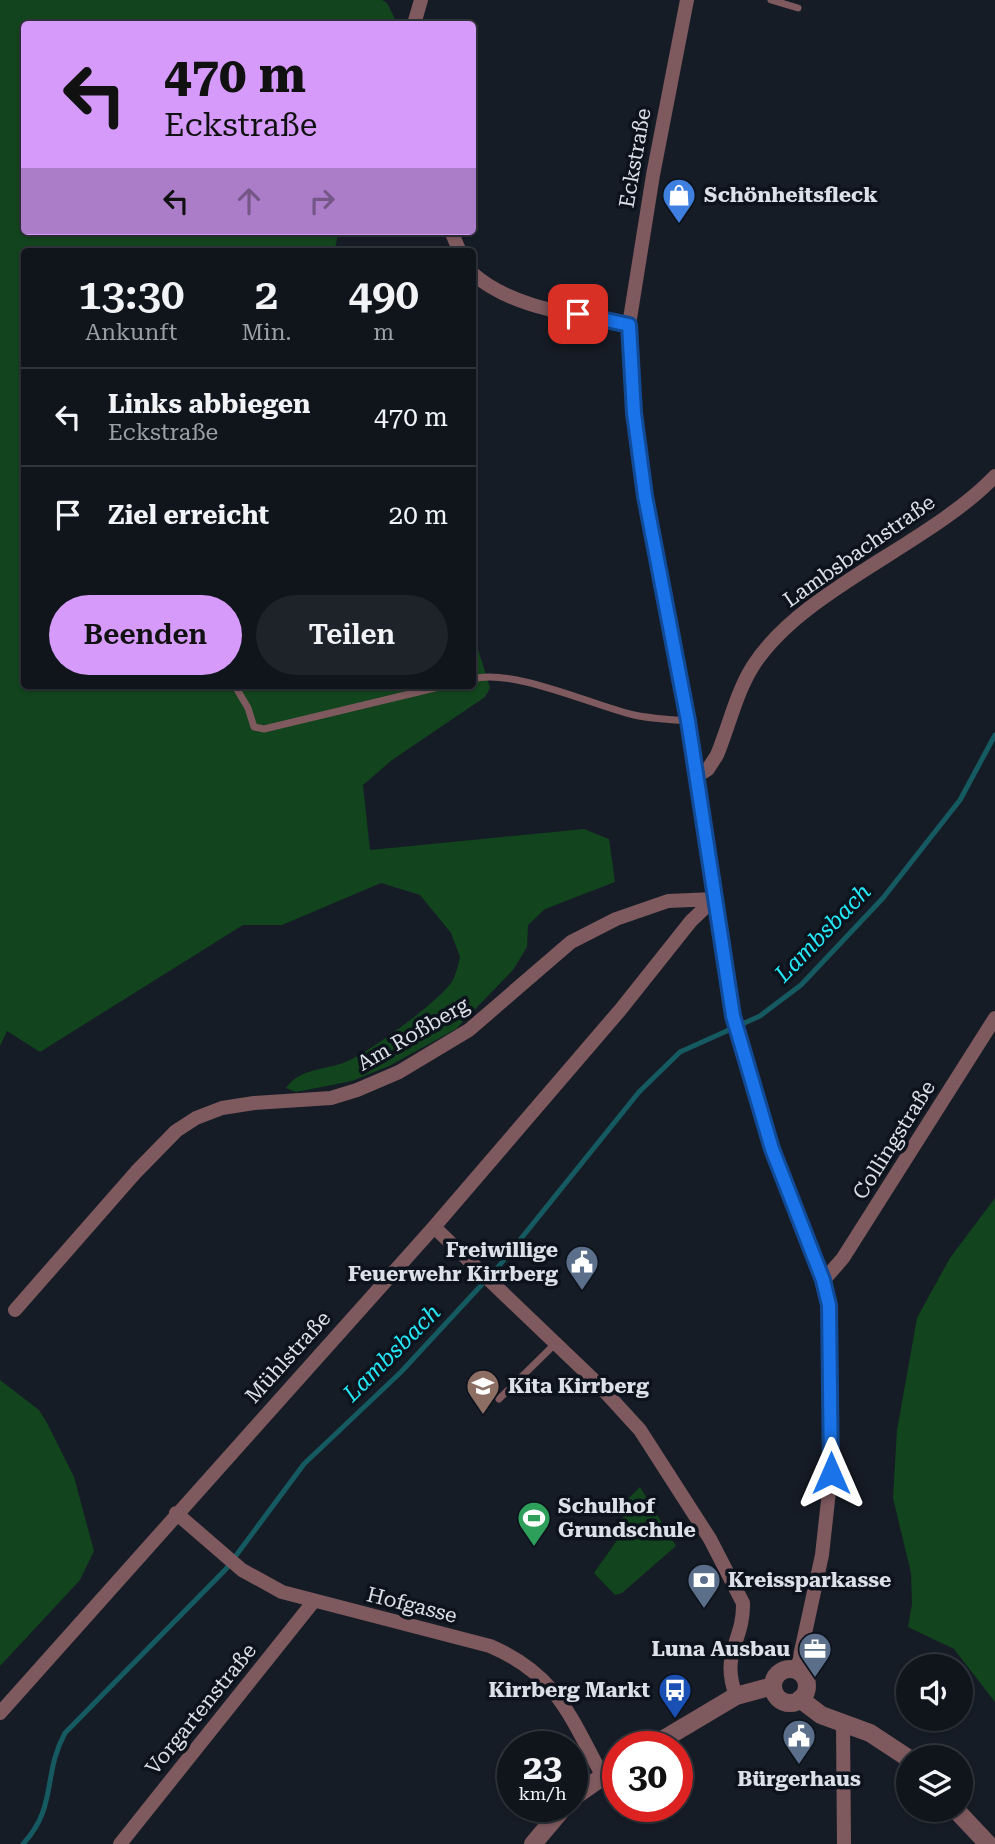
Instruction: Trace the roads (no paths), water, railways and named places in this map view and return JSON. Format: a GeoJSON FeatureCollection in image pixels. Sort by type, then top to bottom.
{"type":"FeatureCollection","features":[{"type":"Feature","properties":{"kind":"street"},"geometry":{"type":"LineString","coordinates":[[415,21],[421,0]]}},
{"type":"Feature","properties":{"kind":"street","name":"Eckstraße"},"geometry":{"type":"LineString","coordinates":[[687,0],[653,175],[629,325],[634,413],[645,496],[688,721],[737,1036],[772,1149],[823,1280],[831,1332],[831,1473],[822,1555],[797,1670]]}},
{"type":"Feature","properties":{"kind":"street"},"geometry":{"type":"LineString","coordinates":[[476,276],[491,289],[527,303],[629,325]]}},
{"type":"Feature","properties":{"kind":"street","name":"Lambsbachstraße"},"geometry":{"type":"LineString","coordinates":[[697,776],[708,769],[717,755],[753,666],[779,635],[825,597],[943,519],[995,476]]}},
{"type":"Feature","properties":{"kind":"street","name":"Mühlstraße"},"geometry":{"type":"LineString","coordinates":[[0,1713],[434,1227],[621,1009],[691,922],[714,900]]}},
{"type":"Feature","properties":{"kind":"street","name":"Am Roßberg"},"geometry":{"type":"LineString","coordinates":[[15,1310],[136,1172],[176,1131],[196,1118],[222,1108],[254,1102],[313,1100],[357,1090],[399,1072],[469,1030],[571,942],[616,919],[668,901],[714,900]]}},
{"type":"Feature","properties":{"kind":"street","name":"Collingstraße"},"geometry":{"type":"LineString","coordinates":[[823,1280],[843,1258],[995,1018]]}},
{"type":"Feature","properties":{"kind":"street"},"geometry":{"type":"LineString","coordinates":[[434,1227],[597,1383],[652,1447],[738,1591],[743,1615],[729,1666],[736,1696]]}},
{"type":"Feature","properties":{"kind":"street","name":"Hofgasse"},"geometry":{"type":"LineString","coordinates":[[176,1513],[242,1570],[282,1592],[490,1646],[511,1655],[550,1685],[602,1775]]}},
{"type":"Feature","properties":{"kind":"street","name":"Vorgartenstraße"},"geometry":{"type":"LineString","coordinates":[[120,1844],[314,1601]]}},
{"type":"Feature","properties":{"kind":"street"},"geometry":{"type":"LineString","coordinates":[[800,1699],[807,1684],[797,1670],[783,1670],[774,1679],[773,1686],[782,1701],[800,1699],[821,1714],[870,1733],[896,1750]]}},
{"type":"Feature","properties":{"kind":"street"},"geometry":{"type":"LineString","coordinates":[[677,1731],[736,1696],[773,1686]]}},
{"type":"Feature","properties":{"kind":"street"},"geometry":{"type":"LineString","coordinates":[[844,1724],[844,1844]]}},
{"type":"Feature","properties":{"kind":"street"},"geometry":{"type":"LineString","coordinates":[[588,1786],[602,1775]]}},
{"type":"Feature","properties":{"kind":"street"},"geometry":{"type":"LineString","coordinates":[[533,1844],[552,1822]]}},
{"type":"Feature","properties":{"kind":"street"},"geometry":{"type":"LineString","coordinates":[[967,1822],[988,1844]]}},
{"type":"Feature","properties":{"kind":"lane"},"geometry":{"type":"LineString","coordinates":[[771,0],[798,8]]}},
{"type":"Feature","properties":{"kind":"lane"},"geometry":{"type":"LineString","coordinates":[[476,678],[483,676],[539,686],[635,715],[688,721]]}},
{"type":"Feature","properties":{"kind":"lane"},"geometry":{"type":"LineString","coordinates":[[237,689],[248,708],[254,727],[264,729],[431,689]]}},
{"type":"Feature","properties":{"kind":"lane"},"geometry":{"type":"LineString","coordinates":[[499,1399],[556,1343]]}},
{"type":"Feature","properties":{"kind":"waterway","name":"Lambsbach"},"geometry":{"type":"LineString","coordinates":[[23,1844],[41,1817],[58,1748],[65,1733],[226,1569],[304,1464],[401,1372],[499,1266],[639,1092],[680,1052],[760,1016],[801,985],[883,898],[960,800],[995,735]]}},
{"type":"Feature","properties":{"kind":"place","name":"Schönheitsfleck"},"geometry":{"type":"Point","coordinates":[679,225]}},
{"type":"Feature","properties":{"kind":"place","name":"Freiwillige Feuerwehr Kirrberg"},"geometry":{"type":"Point","coordinates":[582,1292]}},
{"type":"Feature","properties":{"kind":"place","name":"Kita Kirrberg"},"geometry":{"type":"Point","coordinates":[483,1416]}},
{"type":"Feature","properties":{"kind":"place","name":"Schulhof Grundschule"},"geometry":{"type":"Point","coordinates":[534,1548]}},
{"type":"Feature","properties":{"kind":"place","name":"Kreissparkasse"},"geometry":{"type":"Point","coordinates":[704,1610]}},
{"type":"Feature","properties":{"kind":"place","name":"Luna Ausbau"},"geometry":{"type":"Point","coordinates":[815,1679]}},
{"type":"Feature","properties":{"kind":"place","name":"Kirrberg Markt"},"geometry":{"type":"Point","coordinates":[675,1720]}},
{"type":"Feature","properties":{"kind":"place","name":"Bürgerhaus"},"geometry":{"type":"Point","coordinates":[799,1766]}}]}
